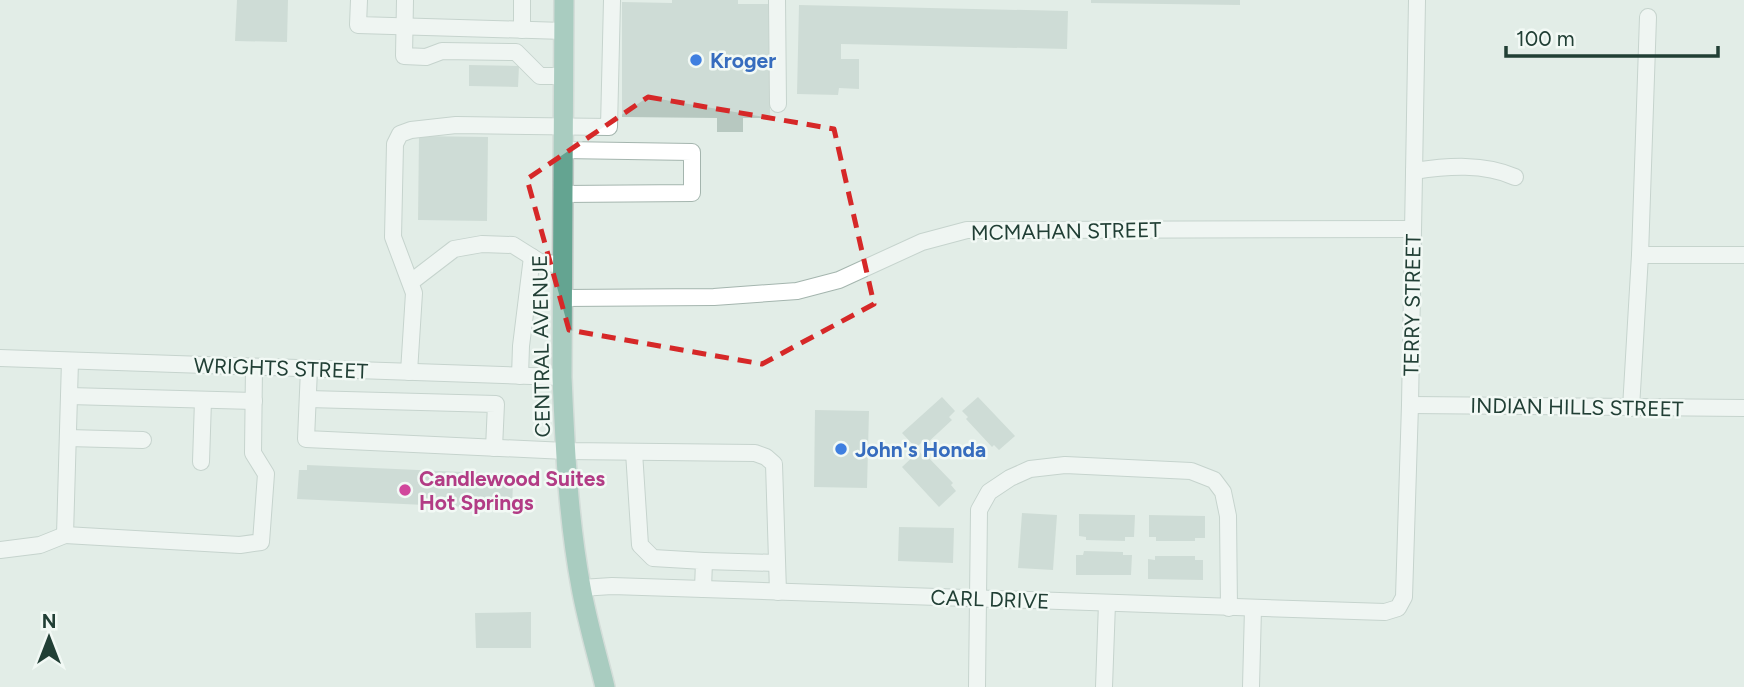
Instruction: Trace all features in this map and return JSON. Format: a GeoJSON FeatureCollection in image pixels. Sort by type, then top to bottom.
{"type":"FeatureCollection","features":[{"type":"Feature","properties":{"kind":"main road","name":"CENTRAL AVENUE"},"geometry":{"type":"LineString","coordinates":[[564,0],[562,377],[566,451],[571,519],[581,588],[605,687]]}},
{"type":"Feature","properties":{"kind":"street"},"geometry":{"type":"LineString","coordinates":[[359,0],[358,25],[564,31]]}},
{"type":"Feature","properties":{"kind":"street"},"geometry":{"type":"LineString","coordinates":[[405,0],[404,56],[426,57],[442,51],[516,52],[540,76],[564,76]]}},
{"type":"Feature","properties":{"kind":"street"},"geometry":{"type":"LineString","coordinates":[[522,0],[522,30]]}},
{"type":"Feature","properties":{"kind":"street"},"geometry":{"type":"LineString","coordinates":[[409,372],[414,293],[393,237],[395,144],[400,134],[411,130],[456,125],[609,127],[612,0]]}},
{"type":"Feature","properties":{"kind":"street"},"geometry":{"type":"LineString","coordinates":[[777,0],[778,104]]}},
{"type":"Feature","properties":{"kind":"street","name":"TERRY STREET"},"geometry":{"type":"LineString","coordinates":[[1398,607],[1404,597],[1417,0]]}},
{"type":"Feature","properties":{"kind":"street"},"geometry":{"type":"LineString","coordinates":[[1631,408],[1640,255],[1648,17]]}},
{"type":"Feature","properties":{"kind":"street"},"geometry":{"type":"LineString","coordinates":[[563,150],[692,152],[692,193],[563,194]]}},
{"type":"Feature","properties":{"kind":"street"},"geometry":{"type":"LineString","coordinates":[[1414,171],[1435,167],[1489,168],[1515,177]]}},
{"type":"Feature","properties":{"kind":"street","name":"MCMAHAN STREET"},"geometry":{"type":"LineString","coordinates":[[562,299],[714,297],[797,291],[839,280],[922,242],[967,230],[1413,229]]}},
{"type":"Feature","properties":{"kind":"street"},"geometry":{"type":"LineString","coordinates":[[411,282],[454,249],[482,244],[513,245],[540,262],[562,265]]}},
{"type":"Feature","properties":{"kind":"street"},"geometry":{"type":"LineString","coordinates":[[1640,255],[1744,255]]}},
{"type":"Feature","properties":{"kind":"street"},"geometry":{"type":"LineString","coordinates":[[520,376],[532,257]]}},
{"type":"Feature","properties":{"kind":"street","name":"WRIGHTS STREET"},"geometry":{"type":"LineString","coordinates":[[0,358],[562,377]]}},
{"type":"Feature","properties":{"kind":"street"},"geometry":{"type":"LineString","coordinates":[[65,535],[71,360]]}},
{"type":"Feature","properties":{"kind":"street"},"geometry":{"type":"LineString","coordinates":[[0,550],[40,545],[65,535],[240,545],[261,542],[266,474],[253,453],[254,367]]}},
{"type":"Feature","properties":{"kind":"street"},"geometry":{"type":"LineString","coordinates":[[309,369],[306,439],[566,451],[755,453],[766,457],[774,464],[778,592]]}},
{"type":"Feature","properties":{"kind":"street"},"geometry":{"type":"LineString","coordinates":[[69,396],[254,401]]}},
{"type":"Feature","properties":{"kind":"street"},"geometry":{"type":"LineString","coordinates":[[308,399],[496,404],[495,448]]}},
{"type":"Feature","properties":{"kind":"street"},"geometry":{"type":"LineString","coordinates":[[201,462],[203,400]]}},
{"type":"Feature","properties":{"kind":"street","name":"INDIAN HILLS STREET"},"geometry":{"type":"LineString","coordinates":[[1410,405],[1744,408]]}},
{"type":"Feature","properties":{"kind":"street"},"geometry":{"type":"LineString","coordinates":[[68,438],[143,440]]}},
{"type":"Feature","properties":{"kind":"street"},"geometry":{"type":"LineString","coordinates":[[634,452],[640,545],[653,558],[777,563]]}},
{"type":"Feature","properties":{"kind":"street"},"geometry":{"type":"LineString","coordinates":[[977,687],[979,510],[989,492],[1030,469],[1065,465],[1191,471],[1214,480],[1223,492],[1228,516],[1229,607]]}},
{"type":"Feature","properties":{"kind":"street"},"geometry":{"type":"LineString","coordinates":[[704,561],[704,589]]}},
{"type":"Feature","properties":{"kind":"street","name":"CARL DRIVE"},"geometry":{"type":"LineString","coordinates":[[581,588],[612,586],[1385,612],[1398,607]]}},
{"type":"Feature","properties":{"kind":"street"},"geometry":{"type":"LineString","coordinates":[[1104,687],[1107,603]]}},
{"type":"Feature","properties":{"kind":"street"},"geometry":{"type":"LineString","coordinates":[[1251,687],[1252,608]]}},
{"type":"Feature","properties":{"kind":"highlighted area"},"geometry":{"type":"Polygon","coordinates":[[[648,97],[834,129],[874,304],[762,364],[569,330],[527,179],[648,97]]]}},
{"type":"Feature","properties":{"kind":"building"},"geometry":{"type":"Polygon","coordinates":[[[237,0],[288,0],[287,42],[235,41],[237,0]]]}},
{"type":"Feature","properties":{"kind":"building","name":"Kroger"},"geometry":{"type":"Polygon","coordinates":[[[672,0],[738,0],[738,4],[771,4],[770,118],[743,118],[743,132],[717,132],[717,118],[622,117],[622,2],[672,3],[672,0]]]}},
{"type":"Feature","properties":{"kind":"building"},"geometry":{"type":"Polygon","coordinates":[[[1091,0],[1240,0],[1240,5],[1091,3],[1091,0]]]}},
{"type":"Feature","properties":{"kind":"building"},"geometry":{"type":"Polygon","coordinates":[[[799,5],[1068,11],[1067,49],[841,44],[841,59],[859,59],[859,89],[839,88],[838,95],[797,94],[799,5]]]}},
{"type":"Feature","properties":{"kind":"building"},"geometry":{"type":"Polygon","coordinates":[[[469,65],[519,66],[518,87],[469,86],[469,65]]]}},
{"type":"Feature","properties":{"kind":"building"},"geometry":{"type":"Polygon","coordinates":[[[419,136],[488,137],[487,221],[418,220],[419,136]]]}},
{"type":"Feature","properties":{"kind":"building"},"geometry":{"type":"Polygon","coordinates":[[[942,397],[955,411],[949,417],[952,420],[925,445],[922,442],[916,448],[902,433],[942,397]]]}},
{"type":"Feature","properties":{"kind":"building"},"geometry":{"type":"Polygon","coordinates":[[[978,397],[1015,436],[999,450],[994,445],[992,447],[962,411],[978,397]]]}},
{"type":"Feature","properties":{"kind":"building","name":"John's Honda"},"geometry":{"type":"Polygon","coordinates":[[[815,410],[869,411],[867,488],[814,487],[815,410]]]}},
{"type":"Feature","properties":{"kind":"building"},"geometry":{"type":"Polygon","coordinates":[[[919,451],[953,483],[951,485],[956,491],[939,507],[902,467],[919,451]]]}},
{"type":"Feature","properties":{"kind":"building","name":"Candlewood Suites Hot Springs"},"geometry":{"type":"Polygon","coordinates":[[[307,465],[507,474],[507,481],[513,482],[512,509],[297,499],[299,470],[307,470],[307,465]]]}},
{"type":"Feature","properties":{"kind":"building"},"geometry":{"type":"Polygon","coordinates":[[[1022,513],[1057,515],[1053,570],[1018,568],[1022,513]]]}},
{"type":"Feature","properties":{"kind":"building"},"geometry":{"type":"Polygon","coordinates":[[[1079,514],[1135,515],[1134,537],[1125,537],[1125,541],[1086,540],[1086,537],[1079,536],[1079,514]]]}},
{"type":"Feature","properties":{"kind":"building"},"geometry":{"type":"Polygon","coordinates":[[[1149,515],[1205,516],[1205,538],[1195,538],[1195,541],[1156,541],[1156,537],[1149,537],[1149,515]]]}},
{"type":"Feature","properties":{"kind":"building"},"geometry":{"type":"Polygon","coordinates":[[[899,527],[954,528],[953,563],[898,561],[899,527]]]}},
{"type":"Feature","properties":{"kind":"building"},"geometry":{"type":"Polygon","coordinates":[[[1084,551],[1123,552],[1123,555],[1132,555],[1131,575],[1076,575],[1076,555],[1083,555],[1084,551]]]}},
{"type":"Feature","properties":{"kind":"building"},"geometry":{"type":"Polygon","coordinates":[[[1155,556],[1195,556],[1195,560],[1203,560],[1203,580],[1148,579],[1148,559],[1155,560],[1155,556]]]}},
{"type":"Feature","properties":{"kind":"building"},"geometry":{"type":"Polygon","coordinates":[[[531,612],[531,648],[476,648],[475,613],[531,612]]]}},
{"type":"Feature","properties":{"kind":"place","name":"Kroger"},"geometry":{"type":"Point","coordinates":[696,60]}},
{"type":"Feature","properties":{"kind":"place","name":"John's Honda"},"geometry":{"type":"Point","coordinates":[841,449]}},
{"type":"Feature","properties":{"kind":"place","name":"Candlewood Suites Hot Springs"},"geometry":{"type":"Point","coordinates":[405,490]}}]}
